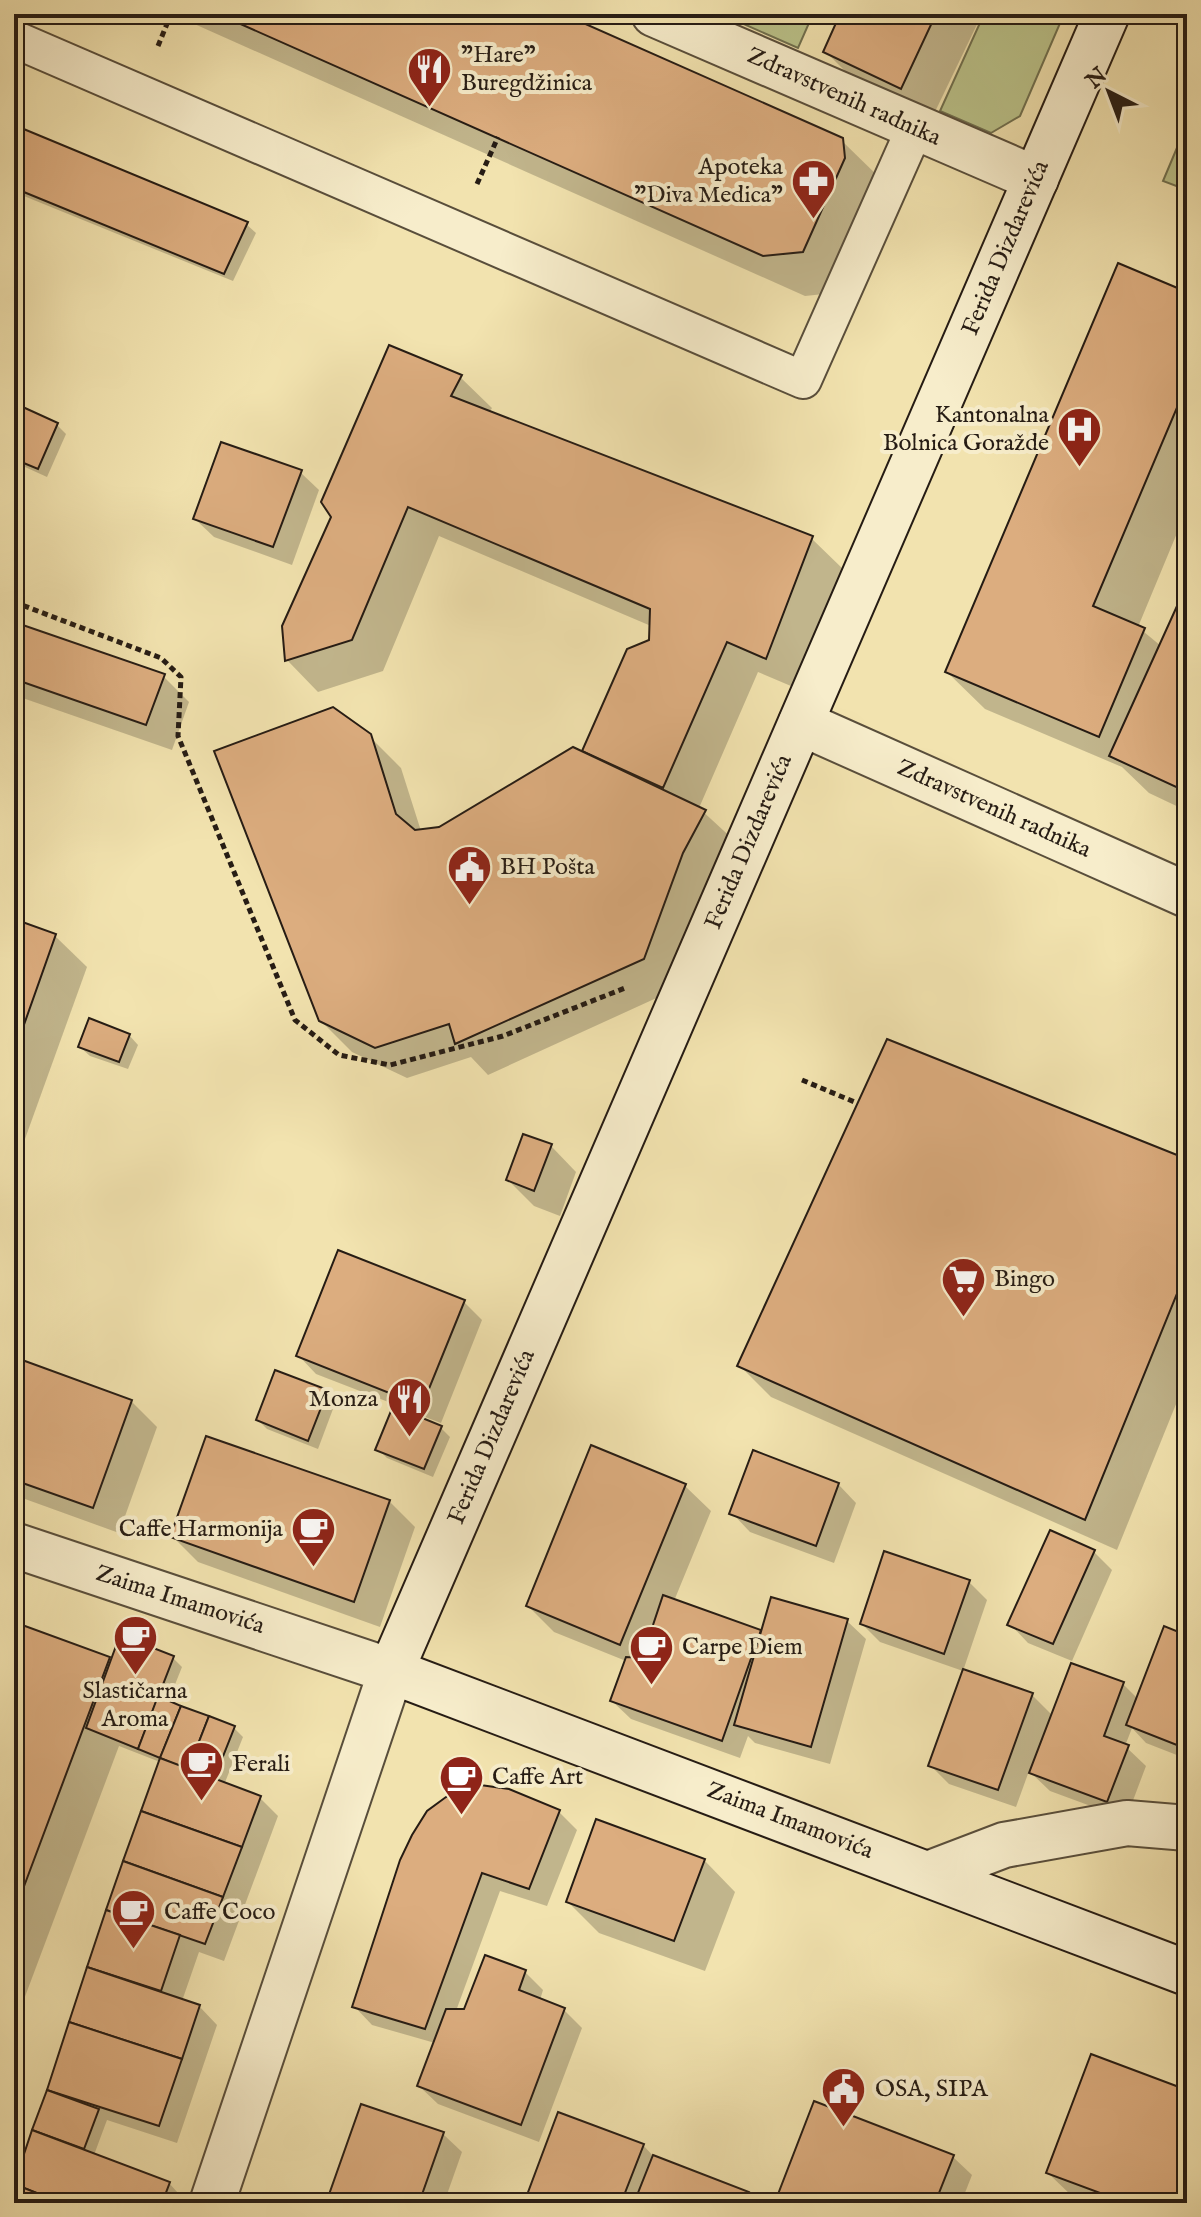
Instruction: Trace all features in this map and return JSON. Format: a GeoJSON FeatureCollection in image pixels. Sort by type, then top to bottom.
{"type":"FeatureCollection","features":[{"type":"Feature","properties":{"kind":"main road","name":"Zdravstvenih radnika"},"geometry":{"type":"LineString","coordinates":[[654,14],[1036,179]]}},
{"type":"Feature","properties":{"kind":"main road","name":"Ferida Dizdarevića"},"geometry":{"type":"LineString","coordinates":[[391,1671],[1107,14]]}},
{"type":"Feature","properties":{"kind":"main road","name":"Zdravstvenih radnika"},"geometry":{"type":"LineString","coordinates":[[801,723],[1187,895]]}},
{"type":"Feature","properties":{"kind":"main road","name":"Zaima Imamovića"},"geometry":{"type":"LineString","coordinates":[[14,1545],[391,1671],[1187,1973]]}},
{"type":"Feature","properties":{"kind":"main road"},"geometry":{"type":"LineString","coordinates":[[212,2203],[391,1671]]}},
{"type":"Feature","properties":{"kind":"main road"},"geometry":{"type":"LineString","coordinates":[[928,1874],[1004,1845],[1127,1823],[1187,1828]]}},
{"type":"Feature","properties":{"kind":"lane"},"geometry":{"type":"LineString","coordinates":[[14,39],[803,380],[915,128]]}},
{"type":"Feature","properties":{"kind":"path"},"geometry":{"type":"LineString","coordinates":[[14,602],[161,658],[181,677],[178,736],[295,1020],[339,1055],[390,1065],[503,1036],[700,958]]}},
{"type":"Feature","properties":{"kind":"path"},"geometry":{"type":"LineString","coordinates":[[802,1080],[857,1103]]}},
{"type":"Feature","properties":{"kind":"green space"},"geometry":{"type":"Polygon","coordinates":[[[721,14],[813,14],[798,48],[721,14]]]}},
{"type":"Feature","properties":{"kind":"green space"},"geometry":{"type":"Polygon","coordinates":[[[984,14],[1064,14],[1020,116],[991,133],[940,111],[984,14]]]}},
{"type":"Feature","properties":{"kind":"green space"},"geometry":{"type":"Polygon","coordinates":[[[1187,124],[1187,190],[1163,181],[1187,124]]]}},
{"type":"Feature","properties":{"kind":"building"},"geometry":{"type":"Polygon","coordinates":[[[218,14],[563,14],[843,138],[845,158],[803,252],[763,256],[218,14]]]}},
{"type":"Feature","properties":{"kind":"building"},"geometry":{"type":"Polygon","coordinates":[[[840,14],[936,14],[901,89],[823,52],[840,14]]]}},
{"type":"Feature","properties":{"kind":"building"},"geometry":{"type":"Polygon","coordinates":[[[14,125],[248,222],[224,274],[14,188],[14,125]]]}},
{"type":"Feature","properties":{"kind":"building"},"geometry":{"type":"Polygon","coordinates":[[[1118,263],[1187,292],[1187,392],[1184,391],[1093,606],[1145,628],[1099,737],[945,672],[1118,263]]]}},
{"type":"Feature","properties":{"kind":"building"},"geometry":{"type":"Polygon","coordinates":[[[389,345],[462,375],[451,396],[813,536],[766,659],[727,642],[663,788],[582,751],[627,649],[649,640],[650,609],[408,507],[352,640],[285,661],[282,626],[331,517],[321,502],[389,345]]]}},
{"type":"Feature","properties":{"kind":"building"},"geometry":{"type":"Polygon","coordinates":[[[14,403],[58,423],[38,469],[14,459],[14,403]]]}},
{"type":"Feature","properties":{"kind":"building"},"geometry":{"type":"Polygon","coordinates":[[[221,442],[302,470],[273,547],[193,519],[221,442]]]}},
{"type":"Feature","properties":{"kind":"building"},"geometry":{"type":"Polygon","coordinates":[[[1187,584],[1187,792],[1109,756],[1187,584]]]}},
{"type":"Feature","properties":{"kind":"building"},"geometry":{"type":"Polygon","coordinates":[[[14,622],[165,674],[146,725],[14,679],[14,622]]]}},
{"type":"Feature","properties":{"kind":"building","name":"BH Pošta"},"geometry":{"type":"Polygon","coordinates":[[[333,707],[371,734],[396,814],[415,830],[439,827],[573,747],[706,810],[683,853],[644,959],[455,1044],[449,1024],[375,1048],[319,1021],[214,751],[333,707]]]}},
{"type":"Feature","properties":{"kind":"building"},"geometry":{"type":"Polygon","coordinates":[[[14,919],[56,934],[14,1053],[14,919]]]}},
{"type":"Feature","properties":{"kind":"building"},"geometry":{"type":"Polygon","coordinates":[[[89,1018],[130,1034],[119,1062],[78,1047],[89,1018]]]}},
{"type":"Feature","properties":{"kind":"building","name":"Bingo"},"geometry":{"type":"Polygon","coordinates":[[[887,1039],[1187,1159],[1187,1269],[1085,1520],[737,1366],[887,1039]]]}},
{"type":"Feature","properties":{"kind":"building"},"geometry":{"type":"Polygon","coordinates":[[[523,1134],[552,1144],[534,1191],[506,1180],[523,1134]]]}},
{"type":"Feature","properties":{"kind":"building"},"geometry":{"type":"Polygon","coordinates":[[[338,1250],[465,1300],[422,1406],[296,1356],[338,1250]]]}},
{"type":"Feature","properties":{"kind":"building"},"geometry":{"type":"Polygon","coordinates":[[[14,1357],[132,1400],[93,1508],[14,1480],[14,1357]]]}},
{"type":"Feature","properties":{"kind":"building"},"geometry":{"type":"Polygon","coordinates":[[[275,1370],[328,1390],[308,1441],[256,1420],[275,1370]]]}},
{"type":"Feature","properties":{"kind":"building","name":"Monza"},"geometry":{"type":"Polygon","coordinates":[[[393,1406],[442,1426],[424,1469],[375,1450],[393,1406]]]}},
{"type":"Feature","properties":{"kind":"building"},"geometry":{"type":"Polygon","coordinates":[[[206,1436],[390,1500],[354,1602],[170,1537],[206,1436]]]}},
{"type":"Feature","properties":{"kind":"building"},"geometry":{"type":"Polygon","coordinates":[[[591,1445],[686,1484],[620,1645],[526,1606],[591,1445]]]}},
{"type":"Feature","properties":{"kind":"building"},"geometry":{"type":"Polygon","coordinates":[[[753,1450],[839,1483],[816,1546],[729,1514],[753,1450]]]}},
{"type":"Feature","properties":{"kind":"building"},"geometry":{"type":"Polygon","coordinates":[[[1050,1530],[1095,1550],[1053,1644],[1007,1625],[1050,1530]]]}},
{"type":"Feature","properties":{"kind":"building"},"geometry":{"type":"Polygon","coordinates":[[[884,1551],[970,1580],[944,1654],[860,1624],[884,1551]]]}},
{"type":"Feature","properties":{"kind":"building"},"geometry":{"type":"Polygon","coordinates":[[[663,1595],[761,1630],[722,1741],[610,1701],[626,1657],[642,1658],[663,1595]]]}},
{"type":"Feature","properties":{"kind":"building"},"geometry":{"type":"Polygon","coordinates":[[[771,1597],[848,1619],[811,1747],[734,1725],[771,1597]]]}},
{"type":"Feature","properties":{"kind":"building"},"geometry":{"type":"Polygon","coordinates":[[[1187,1616],[1187,1749],[1126,1725],[1164,1626],[1181,1633],[1187,1616]]]}},
{"type":"Feature","properties":{"kind":"building"},"geometry":{"type":"Polygon","coordinates":[[[14,1622],[110,1657],[14,1913],[14,1622]]]}},
{"type":"Feature","properties":{"kind":"building","name":"Slastičarna Aroma"},"geometry":{"type":"Polygon","coordinates":[[[120,1635],[174,1656],[138,1749],[86,1728],[120,1635]]]}},
{"type":"Feature","properties":{"kind":"building"},"geometry":{"type":"Polygon","coordinates":[[[1071,1663],[1124,1682],[1104,1736],[1129,1745],[1107,1802],[1029,1773],[1071,1663]]]}},
{"type":"Feature","properties":{"kind":"building"},"geometry":{"type":"Polygon","coordinates":[[[963,1669],[1033,1693],[998,1790],[928,1766],[963,1669]]]}},
{"type":"Feature","properties":{"kind":"building"},"geometry":{"type":"Polygon","coordinates":[[[158,1696],[181,1706],[160,1758],[138,1749],[158,1696]]]}},
{"type":"Feature","properties":{"kind":"building"},"geometry":{"type":"Polygon","coordinates":[[[181,1706],[209,1716],[188,1770],[160,1758],[181,1706]]]}},
{"type":"Feature","properties":{"kind":"building"},"geometry":{"type":"Polygon","coordinates":[[[209,1716],[235,1726],[214,1779],[188,1770],[209,1716]]]}},
{"type":"Feature","properties":{"kind":"building","name":"Ferali"},"geometry":{"type":"Polygon","coordinates":[[[160,1758],[261,1796],[242,1847],[141,1811],[160,1758]]]}},
{"type":"Feature","properties":{"kind":"building"},"geometry":{"type":"Polygon","coordinates":[[[473,1784],[509,1789],[560,1810],[529,1889],[482,1873],[425,2029],[352,2007],[400,1860],[412,1835],[427,1811],[446,1797],[473,1784]]]}},
{"type":"Feature","properties":{"kind":"building"},"geometry":{"type":"Polygon","coordinates":[[[141,1811],[242,1847],[223,1897],[123,1861],[141,1811]]]}},
{"type":"Feature","properties":{"kind":"building"},"geometry":{"type":"Polygon","coordinates":[[[596,1819],[705,1859],[674,1941],[566,1902],[596,1819]]]}},
{"type":"Feature","properties":{"kind":"building"},"geometry":{"type":"Polygon","coordinates":[[[123,1861],[223,1897],[205,1944],[106,1910],[123,1861]]]}},
{"type":"Feature","properties":{"kind":"building","name":"Caffe Coco"},"geometry":{"type":"Polygon","coordinates":[[[106,1910],[180,1935],[161,1991],[87,1967],[106,1910]]]}},
{"type":"Feature","properties":{"kind":"building"},"geometry":{"type":"Polygon","coordinates":[[[485,1955],[526,1970],[519,1990],[565,2008],[521,2125],[417,2086],[446,2009],[464,2009],[485,1955]]]}},
{"type":"Feature","properties":{"kind":"building"},"geometry":{"type":"Polygon","coordinates":[[[87,1967],[200,2005],[182,2059],[69,2022],[87,1967]]]}},
{"type":"Feature","properties":{"kind":"building"},"geometry":{"type":"Polygon","coordinates":[[[69,2022],[182,2059],[159,2126],[47,2090],[69,2022]]]}},
{"type":"Feature","properties":{"kind":"building"},"geometry":{"type":"Polygon","coordinates":[[[1091,2054],[1187,2090],[1187,2203],[1127,2203],[1046,2173],[1091,2054]]]}},
{"type":"Feature","properties":{"kind":"building"},"geometry":{"type":"Polygon","coordinates":[[[47,2090],[99,2109],[84,2149],[32,2130],[47,2090]]]}},
{"type":"Feature","properties":{"kind":"building","name":"OSA, SIPA"},"geometry":{"type":"Polygon","coordinates":[[[814,2101],[954,2155],[935,2203],[775,2202],[814,2101]]]}},
{"type":"Feature","properties":{"kind":"building"},"geometry":{"type":"Polygon","coordinates":[[[361,2104],[444,2132],[419,2203],[326,2203],[361,2104]]]}},
{"type":"Feature","properties":{"kind":"building"},"geometry":{"type":"Polygon","coordinates":[[[558,2112],[644,2144],[621,2203],[524,2203],[558,2112]]]}},
{"type":"Feature","properties":{"kind":"building"},"geometry":{"type":"Polygon","coordinates":[[[32,2130],[170,2182],[162,2203],[61,2203],[14,2184],[32,2130]]]}},
{"type":"Feature","properties":{"kind":"building"},"geometry":{"type":"Polygon","coordinates":[[[14,2149],[23,2152],[14,2178],[14,2149]]]}},
{"type":"Feature","properties":{"kind":"building"},"geometry":{"type":"Polygon","coordinates":[[[653,2155],[749,2192],[745,2203],[634,2203],[653,2155]]]}},
{"type":"Feature","properties":{"kind":"building"},"geometry":{"type":"Polygon","coordinates":[[[14,2184],[62,2203],[14,2203],[14,2184]]]}},
{"type":"Feature","properties":{"kind":"place","name":"\"Hare\" Buregdžinica"},"geometry":{"type":"Point","coordinates":[430,108]}},
{"type":"Feature","properties":{"kind":"place","name":"Apoteka \"Diva Medica\""},"geometry":{"type":"Point","coordinates":[814,220]}},
{"type":"Feature","properties":{"kind":"place","name":"Kantonalna Bolnica Goražde"},"geometry":{"type":"Point","coordinates":[1080,468]}},
{"type":"Feature","properties":{"kind":"place","name":"BH Pošta"},"geometry":{"type":"Point","coordinates":[469,906]}},
{"type":"Feature","properties":{"kind":"place","name":"Bingo"},"geometry":{"type":"Point","coordinates":[963,1318]}},
{"type":"Feature","properties":{"kind":"place","name":"Monza"},"geometry":{"type":"Point","coordinates":[409,1438]}},
{"type":"Feature","properties":{"kind":"place","name":"Caffe Harmonija"},"geometry":{"type":"Point","coordinates":[314,1568]}},
{"type":"Feature","properties":{"kind":"place","name":"Slastičarna Aroma"},"geometry":{"type":"Point","coordinates":[135,1676]}},
{"type":"Feature","properties":{"kind":"place","name":"Carpe Diem"},"geometry":{"type":"Point","coordinates":[651,1686]}},
{"type":"Feature","properties":{"kind":"place","name":"Ferali"},"geometry":{"type":"Point","coordinates":[201,1803]}},
{"type":"Feature","properties":{"kind":"place","name":"Caffe Art"},"geometry":{"type":"Point","coordinates":[461,1816]}},
{"type":"Feature","properties":{"kind":"place","name":"Caffe Coco"},"geometry":{"type":"Point","coordinates":[133,1951]}},
{"type":"Feature","properties":{"kind":"place","name":"OSA, SIPA"},"geometry":{"type":"Point","coordinates":[844,2128]}}]}
